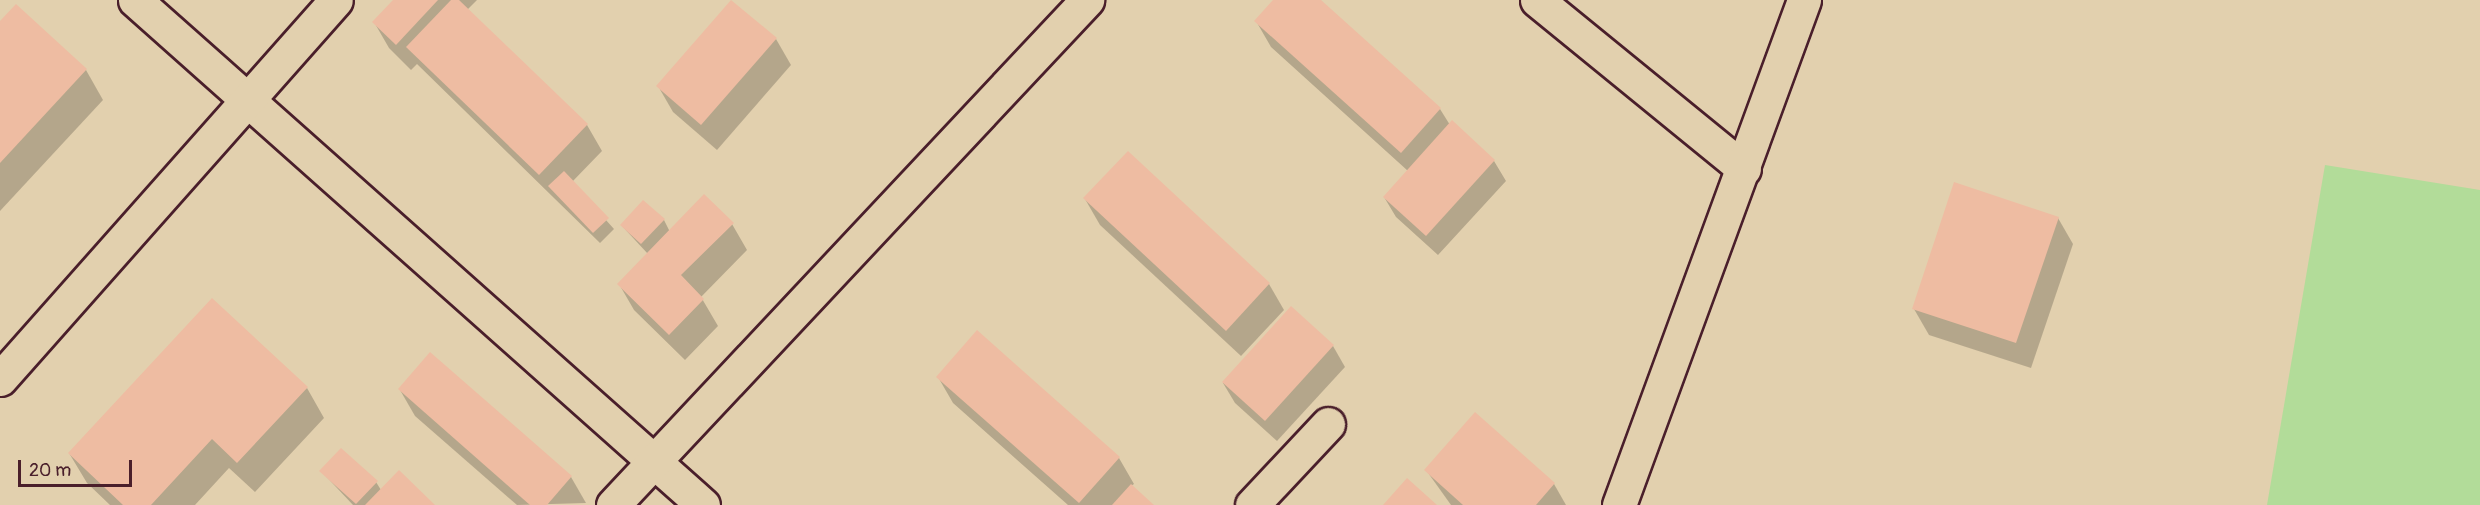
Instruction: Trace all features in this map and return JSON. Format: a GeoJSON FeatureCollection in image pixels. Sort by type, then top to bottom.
{"type":"FeatureCollection","features":[{"type":"Feature","properties":{"kind":"street"},"geometry":{"type":"LineString","coordinates":[[135,0],[703,505]]}},
{"type":"Feature","properties":{"kind":"street"},"geometry":{"type":"LineString","coordinates":[[0,379],[336,0]]}},
{"type":"Feature","properties":{"kind":"street"},"geometry":{"type":"LineString","coordinates":[[613,505],[652,460],[1087,0]]}},
{"type":"Feature","properties":{"kind":"street"},"geometry":{"type":"LineString","coordinates":[[1538,0],[1744,169]]}},
{"type":"Feature","properties":{"kind":"street"},"geometry":{"type":"LineString","coordinates":[[1619,505],[1804,0]]}},
{"type":"Feature","properties":{"kind":"street"},"geometry":{"type":"LineString","coordinates":[[1252,505],[1328,424]]}},
{"type":"Feature","properties":{"kind":"green space"},"geometry":{"type":"Polygon","coordinates":[[[2325,165],[2480,190],[2480,505],[2267,505],[2325,165]]]}},
{"type":"Feature","properties":{"kind":"building"},"geometry":{"type":"Polygon","coordinates":[[[393,0],[438,0],[396,45],[372,22],[393,0]]]}},
{"type":"Feature","properties":{"kind":"building"},"geometry":{"type":"Polygon","coordinates":[[[451,0],[459,0],[588,124],[539,175],[406,47],[451,0]]]}},
{"type":"Feature","properties":{"kind":"building"},"geometry":{"type":"Polygon","coordinates":[[[731,0],[777,38],[701,125],[656,86],[731,0]]]}},
{"type":"Feature","properties":{"kind":"building"},"geometry":{"type":"Polygon","coordinates":[[[1273,0],[1321,0],[1441,108],[1401,153],[1254,21],[1273,0]]]}},
{"type":"Feature","properties":{"kind":"building"},"geometry":{"type":"Polygon","coordinates":[[[16,4],[87,69],[0,163],[0,21],[16,4]]]}},
{"type":"Feature","properties":{"kind":"building"},"geometry":{"type":"Polygon","coordinates":[[[1452,120],[1495,160],[1426,236],[1383,197],[1452,120]]]}},
{"type":"Feature","properties":{"kind":"building"},"geometry":{"type":"Polygon","coordinates":[[[1128,151],[1270,283],[1226,331],[1083,198],[1128,151]]]}},
{"type":"Feature","properties":{"kind":"building"},"geometry":{"type":"Polygon","coordinates":[[[564,171],[609,218],[593,233],[548,186],[564,171]]]}},
{"type":"Feature","properties":{"kind":"building"},"geometry":{"type":"Polygon","coordinates":[[[1954,182],[2059,217],[2016,343],[1912,309],[1954,182]]]}},
{"type":"Feature","properties":{"kind":"building"},"geometry":{"type":"Polygon","coordinates":[[[704,194],[734,223],[681,275],[704,299],[669,335],[617,284],[704,194]]]}},
{"type":"Feature","properties":{"kind":"building"},"geometry":{"type":"Polygon","coordinates":[[[643,200],[665,219],[641,244],[620,225],[643,200]]]}},
{"type":"Feature","properties":{"kind":"building"},"geometry":{"type":"Polygon","coordinates":[[[212,298],[308,387],[237,463],[212,439],[151,505],[123,505],[68,453],[212,298]]]}},
{"type":"Feature","properties":{"kind":"building"},"geometry":{"type":"Polygon","coordinates":[[[1291,306],[1334,345],[1265,421],[1222,382],[1291,306]]]}},
{"type":"Feature","properties":{"kind":"building"},"geometry":{"type":"Polygon","coordinates":[[[977,330],[1120,457],[1079,503],[936,377],[977,330]]]}},
{"type":"Feature","properties":{"kind":"building"},"geometry":{"type":"Polygon","coordinates":[[[430,352],[572,476],[547,505],[530,505],[398,389],[430,352]]]}},
{"type":"Feature","properties":{"kind":"building"},"geometry":{"type":"Polygon","coordinates":[[[1475,412],[1555,483],[1536,505],[1463,505],[1424,470],[1475,412]]]}},
{"type":"Feature","properties":{"kind":"building"},"geometry":{"type":"Polygon","coordinates":[[[341,448],[378,481],[356,504],[319,471],[341,448]]]}},
{"type":"Feature","properties":{"kind":"building"},"geometry":{"type":"Polygon","coordinates":[[[399,470],[435,505],[365,505],[399,470]]]}},
{"type":"Feature","properties":{"kind":"building"},"geometry":{"type":"Polygon","coordinates":[[[1407,478],[1437,505],[1383,505],[1407,478]]]}},
{"type":"Feature","properties":{"kind":"building"},"geometry":{"type":"Polygon","coordinates":[[[1131,484],[1154,505],[1112,505],[1131,484]]]}}]}
